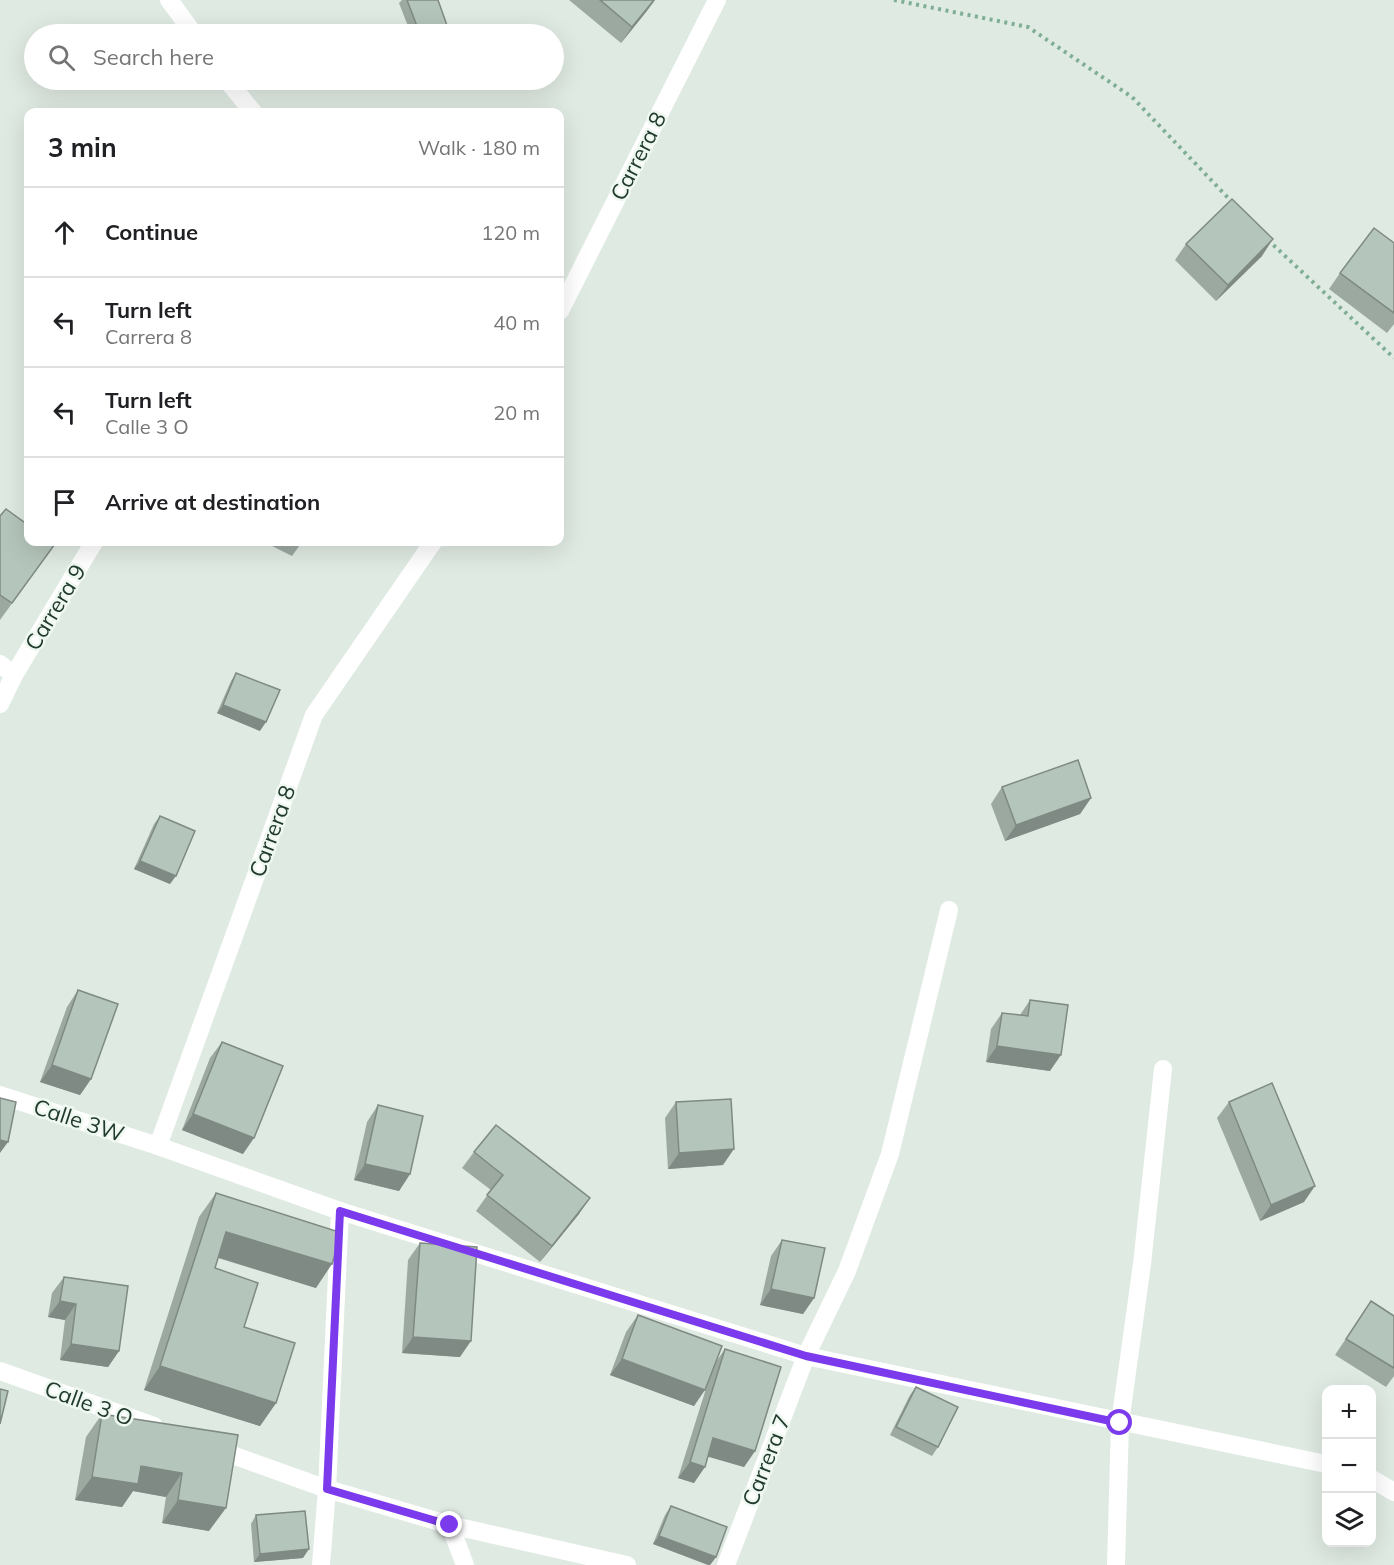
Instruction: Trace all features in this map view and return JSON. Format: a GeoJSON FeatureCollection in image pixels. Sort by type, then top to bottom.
{"type":"FeatureCollection","features":[{"type":"Feature","properties":{"kind":"street"},"geometry":{"type":"LineString","coordinates":[[169,0],[187,24]]}},
{"type":"Feature","properties":{"kind":"street","name":"Carrera 8"},"geometry":{"type":"LineString","coordinates":[[564,303],[717,0]]}},
{"type":"Feature","properties":{"kind":"street"},"geometry":{"type":"LineString","coordinates":[[235,90],[248,108]]}},
{"type":"Feature","properties":{"kind":"street","name":"Carrera 9"},"geometry":{"type":"LineString","coordinates":[[0,704],[7,670],[91,546]]}},
{"type":"Feature","properties":{"kind":"street","name":"Carrera 8"},"geometry":{"type":"LineString","coordinates":[[158,1146],[314,715],[430,546]]}},
{"type":"Feature","properties":{"kind":"street","name":"Carrera 7"},"geometry":{"type":"LineString","coordinates":[[726,1565],[806,1356],[847,1271],[890,1154],[949,910]]}},
{"type":"Feature","properties":{"kind":"street"},"geometry":{"type":"LineString","coordinates":[[1116,1565],[1120,1423],[1142,1264],[1163,1069]]}},
{"type":"Feature","properties":{"kind":"street","name":"Calle 3W"},"geometry":{"type":"LineString","coordinates":[[0,1095],[158,1146],[340,1211],[806,1356],[1322,1463]]}},
{"type":"Feature","properties":{"kind":"street"},"geometry":{"type":"LineString","coordinates":[[321,1565],[327,1489],[340,1211]]}},
{"type":"Feature","properties":{"kind":"street","name":"Calle 3 O"},"geometry":{"type":"LineString","coordinates":[[0,1371],[169,1432]]}},
{"type":"Feature","properties":{"kind":"street"},"geometry":{"type":"LineString","coordinates":[[192,1440],[327,1489],[450,1525],[627,1565]]}},
{"type":"Feature","properties":{"kind":"street"},"geometry":{"type":"LineString","coordinates":[[1376,1482],[1394,1492]]}},
{"type":"Feature","properties":{"kind":"street"},"geometry":{"type":"LineString","coordinates":[[450,1525],[465,1565]]}},
{"type":"Feature","properties":{"kind":"path"},"geometry":{"type":"LineString","coordinates":[[894,0],[1028,27],[1132,97],[1236,206]]}},
{"type":"Feature","properties":{"kind":"path"},"geometry":{"type":"LineString","coordinates":[[1268,240],[1394,358]]}},
{"type":"Feature","properties":{"kind":"building"},"geometry":{"type":"Polygon","coordinates":[[[407,0],[438,0],[447,24],[416,24],[407,0]]]}},
{"type":"Feature","properties":{"kind":"building"},"geometry":{"type":"Polygon","coordinates":[[[600,0],[654,0],[632,27],[600,0]]]}},
{"type":"Feature","properties":{"kind":"building"},"geometry":{"type":"Polygon","coordinates":[[[1232,199],[1273,239],[1228,285],[1186,244],[1232,199]]]}},
{"type":"Feature","properties":{"kind":"building"},"geometry":{"type":"Polygon","coordinates":[[[1374,228],[1394,243],[1394,313],[1340,273],[1374,228]]]}},
{"type":"Feature","properties":{"kind":"building"},"geometry":{"type":"Polygon","coordinates":[[[6,509],[24,522],[24,546],[54,546],[12,603],[0,595],[0,516],[6,509]]]}},
{"type":"Feature","properties":{"kind":"building"},"geometry":{"type":"Polygon","coordinates":[[[236,673],[280,690],[266,722],[223,705],[236,673]]]}},
{"type":"Feature","properties":{"kind":"building"},"geometry":{"type":"Polygon","coordinates":[[[1078,760],[1091,798],[1016,825],[1002,787],[1078,760]]]}},
{"type":"Feature","properties":{"kind":"building"},"geometry":{"type":"Polygon","coordinates":[[[160,816],[195,831],[176,876],[140,861],[160,816]]]}},
{"type":"Feature","properties":{"kind":"building"},"geometry":{"type":"Polygon","coordinates":[[[78,990],[118,1004],[91,1079],[52,1065],[78,990]]]}},
{"type":"Feature","properties":{"kind":"building"},"geometry":{"type":"Polygon","coordinates":[[[1030,1000],[1068,1005],[1061,1055],[997,1046],[1002,1013],[1028,1016],[1030,1000]]]}},
{"type":"Feature","properties":{"kind":"building"},"geometry":{"type":"Polygon","coordinates":[[[222,1042],[283,1066],[254,1138],[193,1114],[222,1042]]]}},
{"type":"Feature","properties":{"kind":"building"},"geometry":{"type":"Polygon","coordinates":[[[1272,1083],[1315,1186],[1271,1205],[1229,1102],[1272,1083]]]}},
{"type":"Feature","properties":{"kind":"building"},"geometry":{"type":"Polygon","coordinates":[[[0,1098],[16,1102],[8,1142],[0,1140],[0,1098]]]}},
{"type":"Feature","properties":{"kind":"building"},"geometry":{"type":"Polygon","coordinates":[[[731,1099],[734,1149],[679,1153],[676,1102],[731,1099]]]}},
{"type":"Feature","properties":{"kind":"building"},"geometry":{"type":"Polygon","coordinates":[[[378,1105],[423,1116],[410,1174],[365,1164],[378,1105]]]}},
{"type":"Feature","properties":{"kind":"building"},"geometry":{"type":"Polygon","coordinates":[[[496,1125],[590,1198],[552,1246],[487,1195],[503,1175],[474,1152],[496,1125]]]}},
{"type":"Feature","properties":{"kind":"building"},"geometry":{"type":"Polygon","coordinates":[[[216,1193],[342,1233],[332,1264],[226,1232],[215,1268],[258,1283],[244,1327],[295,1343],[276,1403],[160,1366],[216,1193]]]}},
{"type":"Feature","properties":{"kind":"building"},"geometry":{"type":"Polygon","coordinates":[[[782,1240],[825,1248],[814,1298],[771,1289],[782,1240]]]}},
{"type":"Feature","properties":{"kind":"building"},"geometry":{"type":"Polygon","coordinates":[[[420,1243],[477,1247],[471,1341],[413,1337],[420,1243]]]}},
{"type":"Feature","properties":{"kind":"building"},"geometry":{"type":"Polygon","coordinates":[[[64,1277],[128,1286],[119,1351],[71,1344],[76,1304],[60,1301],[64,1277]]]}},
{"type":"Feature","properties":{"kind":"building"},"geometry":{"type":"Polygon","coordinates":[[[1371,1301],[1394,1316],[1394,1368],[1346,1339],[1371,1301]]]}},
{"type":"Feature","properties":{"kind":"building"},"geometry":{"type":"Polygon","coordinates":[[[638,1315],[722,1346],[705,1390],[622,1359],[638,1315]]]}},
{"type":"Feature","properties":{"kind":"building"},"geometry":{"type":"Polygon","coordinates":[[[725,1349],[781,1367],[755,1451],[713,1438],[705,1467],[690,1462],[725,1349]]]}},
{"type":"Feature","properties":{"kind":"building"},"geometry":{"type":"Polygon","coordinates":[[[916,1387],[958,1407],[938,1447],[896,1427],[916,1387]]]}},
{"type":"Feature","properties":{"kind":"building"},"geometry":{"type":"Polygon","coordinates":[[[0,1389],[8,1391],[0,1424],[0,1389]]]}},
{"type":"Feature","properties":{"kind":"building"},"geometry":{"type":"Polygon","coordinates":[[[102,1414],[238,1435],[226,1508],[178,1500],[182,1473],[141,1466],[138,1484],[92,1477],[102,1414]]]}},
{"type":"Feature","properties":{"kind":"building"},"geometry":{"type":"Polygon","coordinates":[[[671,1506],[727,1527],[716,1557],[659,1536],[671,1506]]]}},
{"type":"Feature","properties":{"kind":"building"},"geometry":{"type":"Polygon","coordinates":[[[305,1511],[309,1549],[260,1554],[256,1515],[305,1511]]]}},
{"type":"Feature","properties":{"kind":"route"},"geometry":{"type":"LineString","coordinates":[[450,1525],[327,1489],[340,1211],[806,1356],[1120,1423]]}}]}
